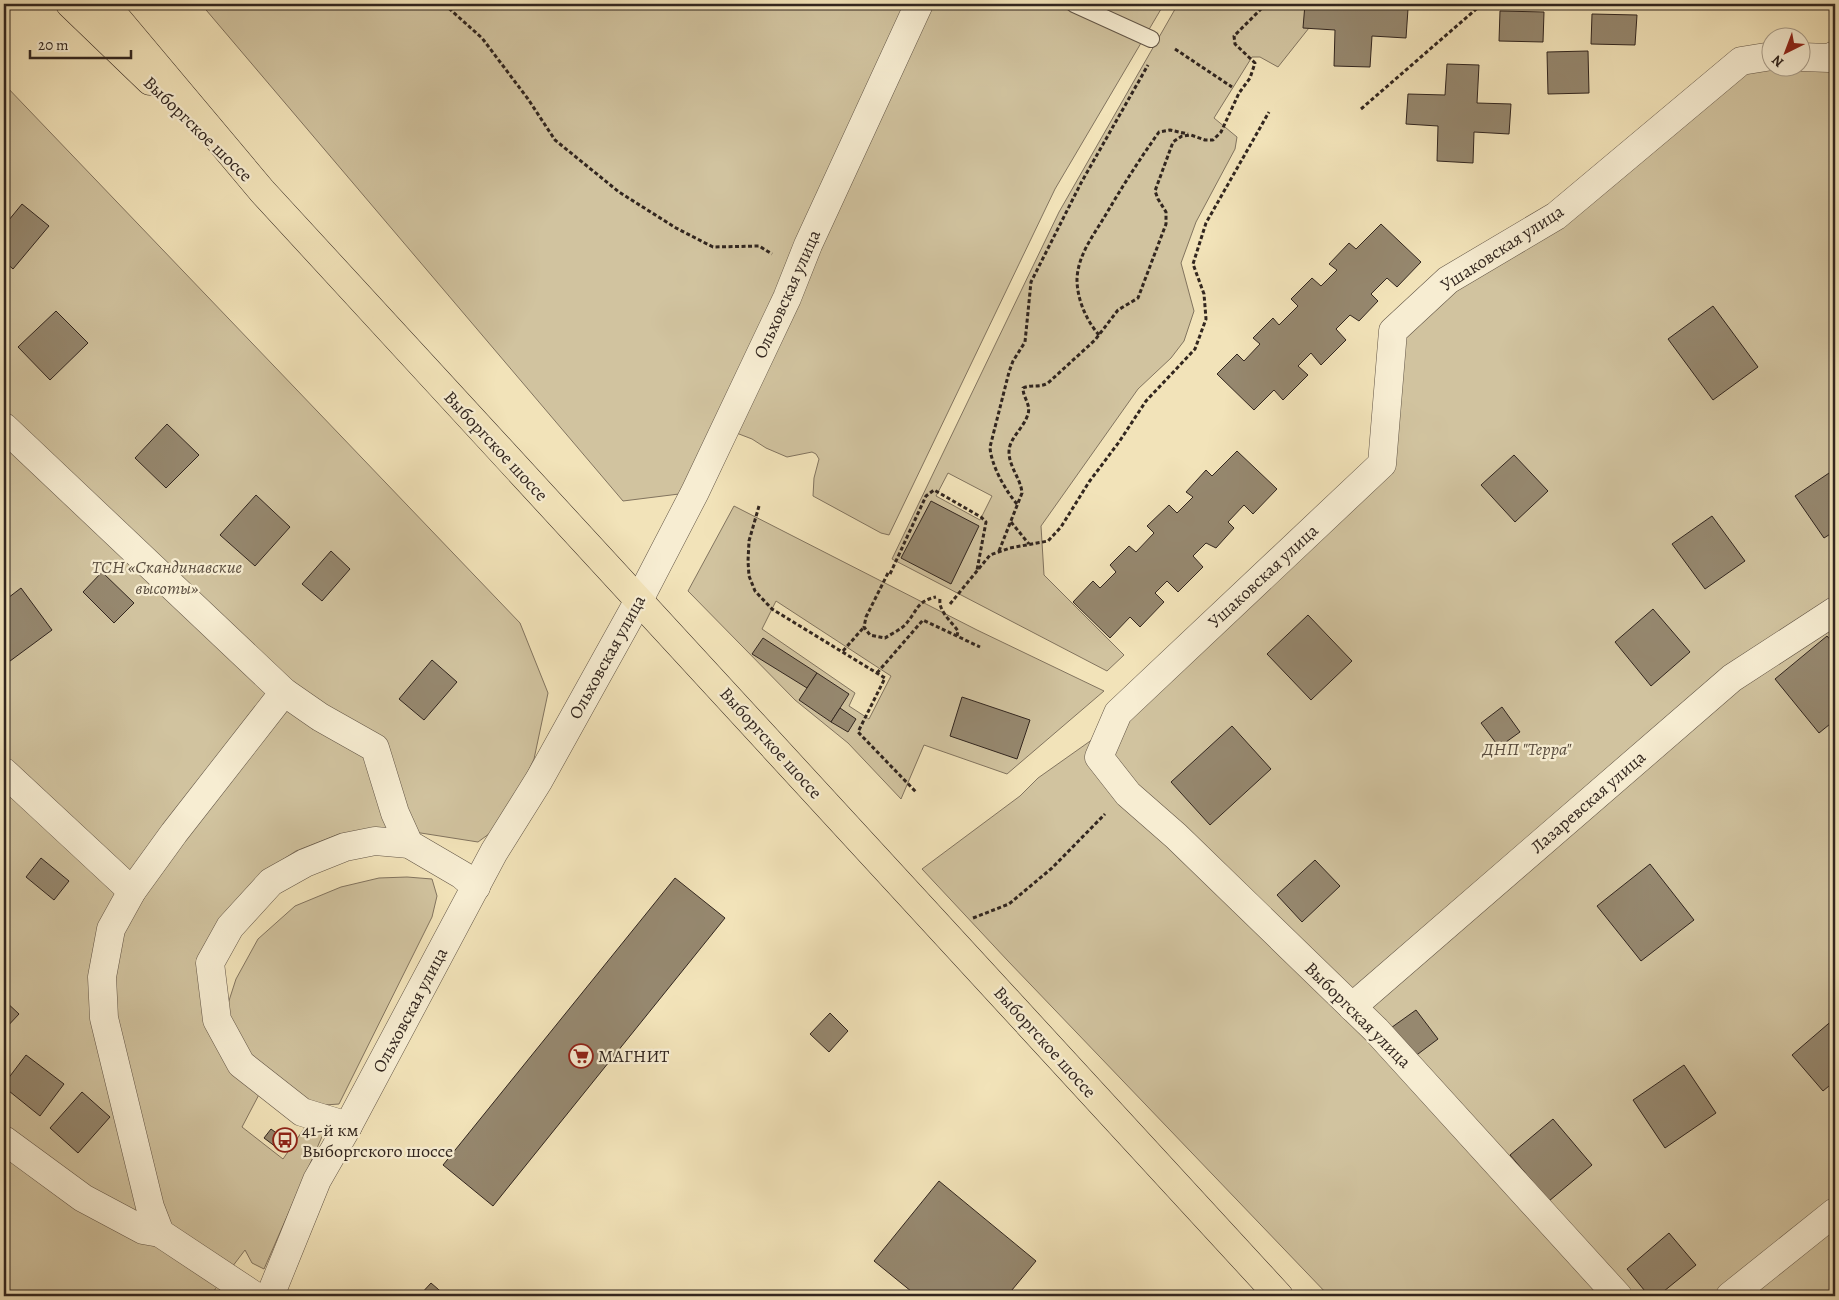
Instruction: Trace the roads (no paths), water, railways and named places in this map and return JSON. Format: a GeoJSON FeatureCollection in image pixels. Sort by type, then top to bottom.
{"type":"FeatureCollection","features":[{"type":"Feature","properties":{"kind":"main road","name":"Выборгское шоссе"},"geometry":{"type":"LineString","coordinates":[[70,4],[262,191]]}},
{"type":"Feature","properties":{"kind":"main road","name":"Выборгское шоссе"},"geometry":{"type":"LineString","coordinates":[[105,4],[262,191],[1279,1296]]}},
{"type":"Feature","properties":{"kind":"street","name":"Ольховская улица"},"geometry":{"type":"LineString","coordinates":[[270,1296],[317,1180],[348,1126],[494,852],[539,780],[639,600],[726,429],[919,4]]}},
{"type":"Feature","properties":{"kind":"street"},"geometry":{"type":"LineString","coordinates":[[1812,57],[1829,58],[1835,55]]}},
{"type":"Feature","properties":{"kind":"street","name":"Ушаковская улица"},"geometry":{"type":"LineString","coordinates":[[1106,741],[1118,713],[1382,464],[1393,331],[1448,280],[1556,216],[1741,61],[1762,58]]}},
{"type":"Feature","properties":{"kind":"street"},"geometry":{"type":"LineString","coordinates":[[4,427],[284,692],[320,717],[375,748],[395,813],[409,844]]}},
{"type":"Feature","properties":{"kind":"street","name":"Лазаревская улица"},"geometry":{"type":"LineString","coordinates":[[1352,1008],[1732,678],[1835,611]]}},
{"type":"Feature","properties":{"kind":"street"},"geometry":{"type":"LineString","coordinates":[[160,1232],[150,1207],[104,1018],[102,977],[111,929],[132,891],[174,833],[284,692]]}},
{"type":"Feature","properties":{"kind":"street","name":"Выборгская улица"},"geometry":{"type":"LineString","coordinates":[[1106,741],[1099,757],[1128,794],[1176,836],[1376,1030],[1618,1296]]}},
{"type":"Feature","properties":{"kind":"street"},"geometry":{"type":"LineString","coordinates":[[4,772],[132,891]]}},
{"type":"Feature","properties":{"kind":"street"},"geometry":{"type":"LineString","coordinates":[[348,1126],[302,1112],[241,1064],[217,1020],[210,963],[230,927],[271,882],[305,862],[345,847],[375,841],[409,844],[462,875],[476,887]]}},
{"type":"Feature","properties":{"kind":"street"},"geometry":{"type":"LineString","coordinates":[[4,1140],[83,1198],[143,1230],[160,1232],[256,1296]]}},
{"type":"Feature","properties":{"kind":"street"},"geometry":{"type":"LineString","coordinates":[[1730,1296],[1835,1212]]}},
{"type":"Feature","properties":{"kind":"lane"},"geometry":{"type":"LineString","coordinates":[[1074,4],[1150,39]]}},
{"type":"Feature","properties":{"kind":"place","name":"МАГНИТ"},"geometry":{"type":"Point","coordinates":[581,1056]}},
{"type":"Feature","properties":{"kind":"place","name":"41-й км Выборгского шоссе"},"geometry":{"type":"Point","coordinates":[285,1140]}},
{"type":"Feature","properties":{"kind":"park label","name":"ТСН «Скандинавские высоты»"},"geometry":{"type":"Point","coordinates":[167,577]}},
{"type":"Feature","properties":{"kind":"park label","name":"ДНП \"Терра\""},"geometry":{"type":"Point","coordinates":[1527,749]}}]}
